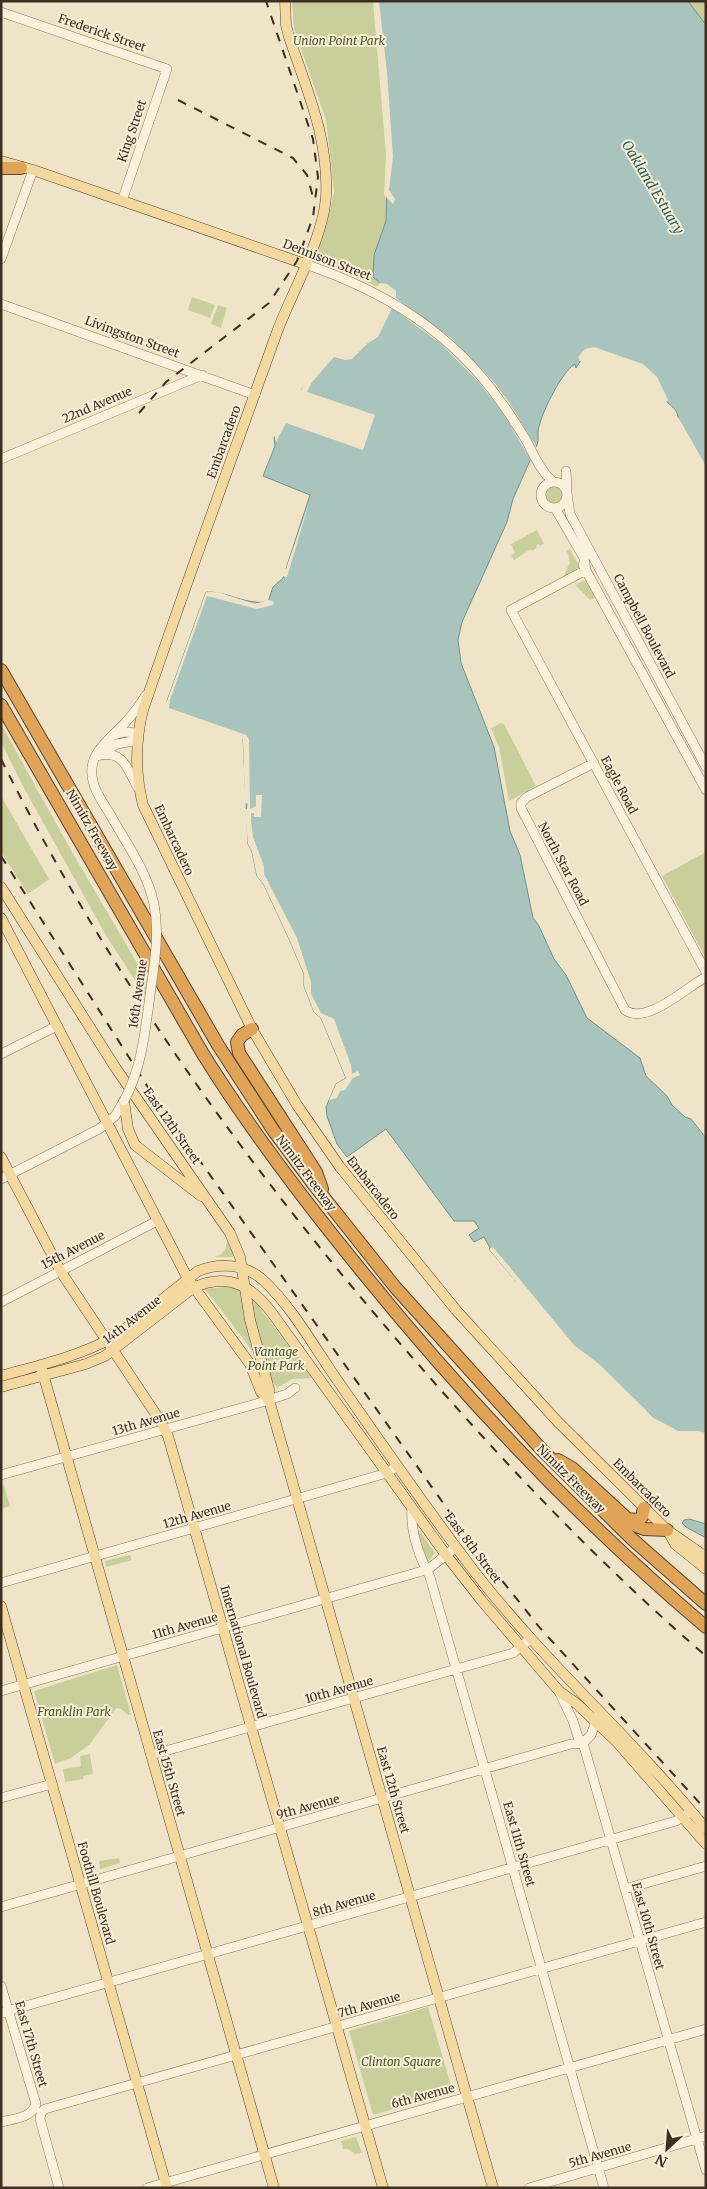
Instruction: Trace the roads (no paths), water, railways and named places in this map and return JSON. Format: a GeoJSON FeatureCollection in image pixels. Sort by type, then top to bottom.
{"type":"FeatureCollection","features":[{"type":"Feature","properties":{"kind":"highway"},"geometry":{"type":"LineString","coordinates":[[1,168],[27,169]]}},
{"type":"Feature","properties":{"kind":"highway","name":"Nimitz Freeway"},"geometry":{"type":"LineString","coordinates":[[1,670],[218,1045],[273,1130],[325,1199],[395,1287],[542,1450],[632,1539],[706,1604]]}},
{"type":"Feature","properties":{"kind":"highway","name":"Nimitz Freeway"},"geometry":{"type":"LineString","coordinates":[[1,705],[203,1054],[230,1098],[294,1186],[393,1310],[503,1433],[581,1513],[646,1575],[703,1625]]}},
{"type":"Feature","properties":{"kind":"highway"},"geometry":{"type":"LineString","coordinates":[[252,1029],[242,1035],[237,1042],[238,1054],[316,1172],[325,1199]]}},
{"type":"Feature","properties":{"kind":"highway"},"geometry":{"type":"LineString","coordinates":[[542,1450],[572,1468],[626,1519],[644,1529],[667,1530]]}},
{"type":"Feature","properties":{"kind":"highway"},"geometry":{"type":"LineString","coordinates":[[626,1519],[639,1520],[642,1517],[644,1508]]}},
{"type":"Feature","properties":{"kind":"main road","name":"Embarcadero"},"geometry":{"type":"LineString","coordinates":[[285,1],[286,25],[318,123],[326,165],[326,200],[305,264],[284,314],[149,690],[138,736],[137,774],[139,789],[149,818],[252,1029],[318,1136],[419,1266],[513,1374],[667,1530],[706,1557]]}},
{"type":"Feature","properties":{"kind":"main road","name":"Dennison Street"},"geometry":{"type":"LineString","coordinates":[[1,156],[24,163],[27,169]]}},
{"type":"Feature","properties":{"kind":"main road","name":"Dennison Street"},"geometry":{"type":"LineString","coordinates":[[1,161],[305,264]]}},
{"type":"Feature","properties":{"kind":"main road","name":"East 12th Street"},"geometry":{"type":"LineString","coordinates":[[1,887],[115,1066],[212,1205],[230,1233],[240,1257],[250,1320],[269,1389],[268,1400],[493,2188]]}},
{"type":"Feature","properties":{"kind":"main road","name":"East 12th Street"},"geometry":{"type":"LineString","coordinates":[[1,918],[4,930],[108,1123],[190,1284],[250,1364],[261,1392],[268,1400]]}},
{"type":"Feature","properties":{"kind":"main road"},"geometry":{"type":"LineString","coordinates":[[124,1106],[130,1137],[136,1145],[212,1205]]}},
{"type":"Feature","properties":{"kind":"main road","name":"International Boulevard"},"geometry":{"type":"LineString","coordinates":[[1,1157],[6,1177],[61,1272],[165,1429],[383,2188]]}},
{"type":"Feature","properties":{"kind":"main road","name":"14th Avenue"},"geometry":{"type":"LineString","coordinates":[[1,1387],[96,1361],[113,1352],[206,1268],[241,1267]]}},
{"type":"Feature","properties":{"kind":"main road","name":"East 8th Street"},"geometry":{"type":"LineString","coordinates":[[241,1267],[254,1273],[265,1282],[286,1307],[456,1548],[530,1639],[598,1709],[687,1813],[706,1844]]}},
{"type":"Feature","properties":{"kind":"main road","name":"14th Avenue"},"geometry":{"type":"LineString","coordinates":[[1,1376],[81,1353],[106,1342],[190,1284],[235,1283],[245,1287]]}},
{"type":"Feature","properties":{"kind":"main road","name":"East 8th Street"},"geometry":{"type":"LineString","coordinates":[[245,1287],[257,1295],[272,1313],[446,1555],[521,1647],[559,1691],[577,1704],[706,1830]]}},
{"type":"Feature","properties":{"kind":"main road"},"geometry":{"type":"LineString","coordinates":[[250,1320],[261,1312],[272,1313]]}},
{"type":"Feature","properties":{"kind":"main road","name":"East 15th Street"},"geometry":{"type":"LineString","coordinates":[[41,1364],[42,1376],[274,2188]]}},
{"type":"Feature","properties":{"kind":"main road","name":"Embarcadero"},"geometry":{"type":"LineString","coordinates":[[667,1530],[675,1544],[706,1569]]}},
{"type":"Feature","properties":{"kind":"main road","name":"Foothill Boulevard"},"geometry":{"type":"LineString","coordinates":[[1,1606],[166,2185]]}},
{"type":"Feature","properties":{"kind":"street","name":"Frederick Street"},"geometry":{"type":"LineString","coordinates":[[1,12],[167,69]]}},
{"type":"Feature","properties":{"kind":"street","name":"King Street"},"geometry":{"type":"LineString","coordinates":[[122,201],[167,69]]}},
{"type":"Feature","properties":{"kind":"street"},"geometry":{"type":"LineString","coordinates":[[1,259],[27,169]]}},
{"type":"Feature","properties":{"kind":"street","name":"Dennison Street"},"geometry":{"type":"LineString","coordinates":[[305,264],[366,288],[420,321],[447,342],[471,366],[513,419],[543,473],[553,481]]}},
{"type":"Feature","properties":{"kind":"street","name":"Livingston Street"},"geometry":{"type":"LineString","coordinates":[[1,304],[255,395]]}},
{"type":"Feature","properties":{"kind":"street","name":"22nd Avenue"},"geometry":{"type":"LineString","coordinates":[[1,459],[202,375]]}},
{"type":"Feature","properties":{"kind":"street","name":"Campbell Boulevard"},"geometry":{"type":"LineString","coordinates":[[553,481],[560,480],[566,471],[570,514],[706,767]]}},
{"type":"Feature","properties":{"kind":"street"},"geometry":{"type":"LineString","coordinates":[[542,488],[553,481],[561,484],[567,493],[566,502],[553,508],[541,501],[543,473]]}},
{"type":"Feature","properties":{"kind":"street","name":"Campbell Boulevard"},"geometry":{"type":"LineString","coordinates":[[553,508],[706,790]]}},
{"type":"Feature","properties":{"kind":"street","name":"Eagle Road"},"geometry":{"type":"LineString","coordinates":[[586,570],[511,610],[706,972]]}},
{"type":"Feature","properties":{"kind":"street"},"geometry":{"type":"LineString","coordinates":[[97,756],[98,749],[132,714],[149,690]]}},
{"type":"Feature","properties":{"kind":"street"},"geometry":{"type":"LineString","coordinates":[[111,736],[123,732],[138,736]]}},
{"type":"Feature","properties":{"kind":"street"},"geometry":{"type":"LineString","coordinates":[[97,756],[117,744],[138,736]]}},
{"type":"Feature","properties":{"kind":"street"},"geometry":{"type":"LineString","coordinates":[[97,756],[112,754],[118,756],[124,762],[139,789]]}},
{"type":"Feature","properties":{"kind":"street","name":"16th Avenue"},"geometry":{"type":"LineString","coordinates":[[6,1177],[108,1123],[124,1106],[142,1056],[156,952],[157,930],[154,904],[146,879],[92,781],[92,767],[97,756]]}},
{"type":"Feature","properties":{"kind":"street","name":"North Star Road"},"geometry":{"type":"LineString","coordinates":[[594,763],[527,797],[521,803],[521,808],[625,1010],[636,1014],[661,1007],[675,999],[689,986],[706,977]]}},
{"type":"Feature","properties":{"kind":"street"},"geometry":{"type":"LineString","coordinates":[[1,1054],[57,1026]]}},
{"type":"Feature","properties":{"kind":"street","name":"15th Avenue"},"geometry":{"type":"LineString","coordinates":[[1,1302],[157,1222]]}},
{"type":"Feature","properties":{"kind":"street","name":"13th Avenue"},"geometry":{"type":"LineString","coordinates":[[1,1475],[268,1400],[287,1394],[295,1388]]}},
{"type":"Feature","properties":{"kind":"street","name":"12th Avenue"},"geometry":{"type":"LineString","coordinates":[[1,1583],[297,1500],[387,1473],[398,1466]]}},
{"type":"Feature","properties":{"kind":"street","name":"East 11th Street"},"geometry":{"type":"LineString","coordinates":[[412,1508],[412,1528],[430,1577],[604,2188]]}},
{"type":"Feature","properties":{"kind":"street","name":"11th Avenue"},"geometry":{"type":"LineString","coordinates":[[1,1691],[426,1569],[456,1548]]}},
{"type":"Feature","properties":{"kind":"street","name":"10th Avenue"},"geometry":{"type":"LineString","coordinates":[[151,1755],[513,1653],[530,1639]]}},
{"type":"Feature","properties":{"kind":"street","name":"East 10th Street"},"geometry":{"type":"LineString","coordinates":[[559,1691],[578,1737],[583,1743],[667,2040],[701,2138],[706,2170]]}},
{"type":"Feature","properties":{"kind":"street"},"geometry":{"type":"LineString","coordinates":[[583,1743],[591,1735],[598,1709]]}},
{"type":"Feature","properties":{"kind":"street","name":"9th Avenue"},"geometry":{"type":"LineString","coordinates":[[1,1906],[571,1744],[583,1743]]}},
{"type":"Feature","properties":{"kind":"street"},"geometry":{"type":"LineString","coordinates":[[1,1798],[52,1784]]}},
{"type":"Feature","properties":{"kind":"street","name":"8th Avenue"},"geometry":{"type":"LineString","coordinates":[[5,2012],[676,1821],[687,1813]]}},
{"type":"Feature","properties":{"kind":"street"},"geometry":{"type":"LineString","coordinates":[[625,1889],[706,1866]]}},
{"type":"Feature","properties":{"kind":"street","name":"7th Avenue"},"geometry":{"type":"LineString","coordinates":[[1,2122],[706,1922]]}},
{"type":"Feature","properties":{"kind":"street","name":"East 17th Street"},"geometry":{"type":"LineString","coordinates":[[1,1986],[5,2012],[36,2104],[59,2188]]}},
{"type":"Feature","properties":{"kind":"street","name":"6th Avenue"},"geometry":{"type":"LineString","coordinates":[[147,2188],[166,2185],[265,2154],[706,2029]]}},
{"type":"Feature","properties":{"kind":"street","name":"5th Avenue"},"geometry":{"type":"LineString","coordinates":[[529,2188],[701,2138]]}},
{"type":"Feature","properties":{"kind":"water","name":"Oakland Estuary"},"geometry":{"type":"Polygon","coordinates":[[[375,1],[688,1],[706,25],[706,472],[679,422],[677,412],[663,397],[647,370],[625,358],[592,349],[583,353],[583,357],[576,368],[575,364],[564,375],[542,416],[537,445],[513,499],[507,522],[462,622],[458,640],[461,663],[494,747],[510,831],[520,855],[533,918],[539,926],[554,959],[566,975],[587,1018],[640,1058],[646,1076],[667,1096],[672,1105],[685,1117],[691,1119],[706,1138],[706,1441],[666,1429],[553,1326],[489,1249],[484,1237],[474,1242],[469,1235],[479,1228],[474,1221],[454,1221],[386,1129],[347,1157],[337,1144],[327,1116],[326,1107],[336,1084],[346,1078],[321,1018],[314,1012],[304,986],[304,974],[290,941],[264,885],[257,876],[252,852],[248,844],[243,737],[169,709],[167,701],[206,592],[214,592],[251,602],[268,602],[273,587],[283,578],[310,495],[263,476],[275,446],[274,438],[308,378],[333,353],[348,356],[378,332],[388,303],[386,288],[373,277],[374,255],[386,221],[388,155],[375,1]]]}},
{"type":"Feature","properties":{"kind":"water"},"geometry":{"type":"Polygon","coordinates":[[[689,1519],[706,1524],[706,1538],[682,1523],[684,1520],[689,1519]]]}},
{"type":"Feature","properties":{"kind":"railway"},"geometry":{"type":"LineString","coordinates":[[139,413],[166,382],[269,303],[297,261],[313,217],[318,177],[313,139],[266,1]]}},
{"type":"Feature","properties":{"kind":"railway"},"geometry":{"type":"LineString","coordinates":[[178,100],[293,158],[307,175],[313,197]]}},
{"type":"Feature","properties":{"kind":"railway"},"geometry":{"type":"LineString","coordinates":[[1,759],[43,839],[88,918],[136,995],[187,1071],[295,1216],[352,1287],[481,1435],[590,1549],[706,1656]]}},
{"type":"Feature","properties":{"kind":"railway"},"geometry":{"type":"LineString","coordinates":[[1,856],[151,1092],[468,1538],[540,1628],[706,1810]]}},
{"type":"Feature","properties":{"kind":"park label","name":"Union Point Park"},"geometry":{"type":"Point","coordinates":[339,41]}},
{"type":"Feature","properties":{"kind":"park label","name":"Vantage Point Park"},"geometry":{"type":"Point","coordinates":[276,1359]}},
{"type":"Feature","properties":{"kind":"park label","name":"Franklin Park"},"geometry":{"type":"Point","coordinates":[74,1712]}},
{"type":"Feature","properties":{"kind":"park label","name":"Clinton Square"},"geometry":{"type":"Point","coordinates":[401,2062]}}]}
